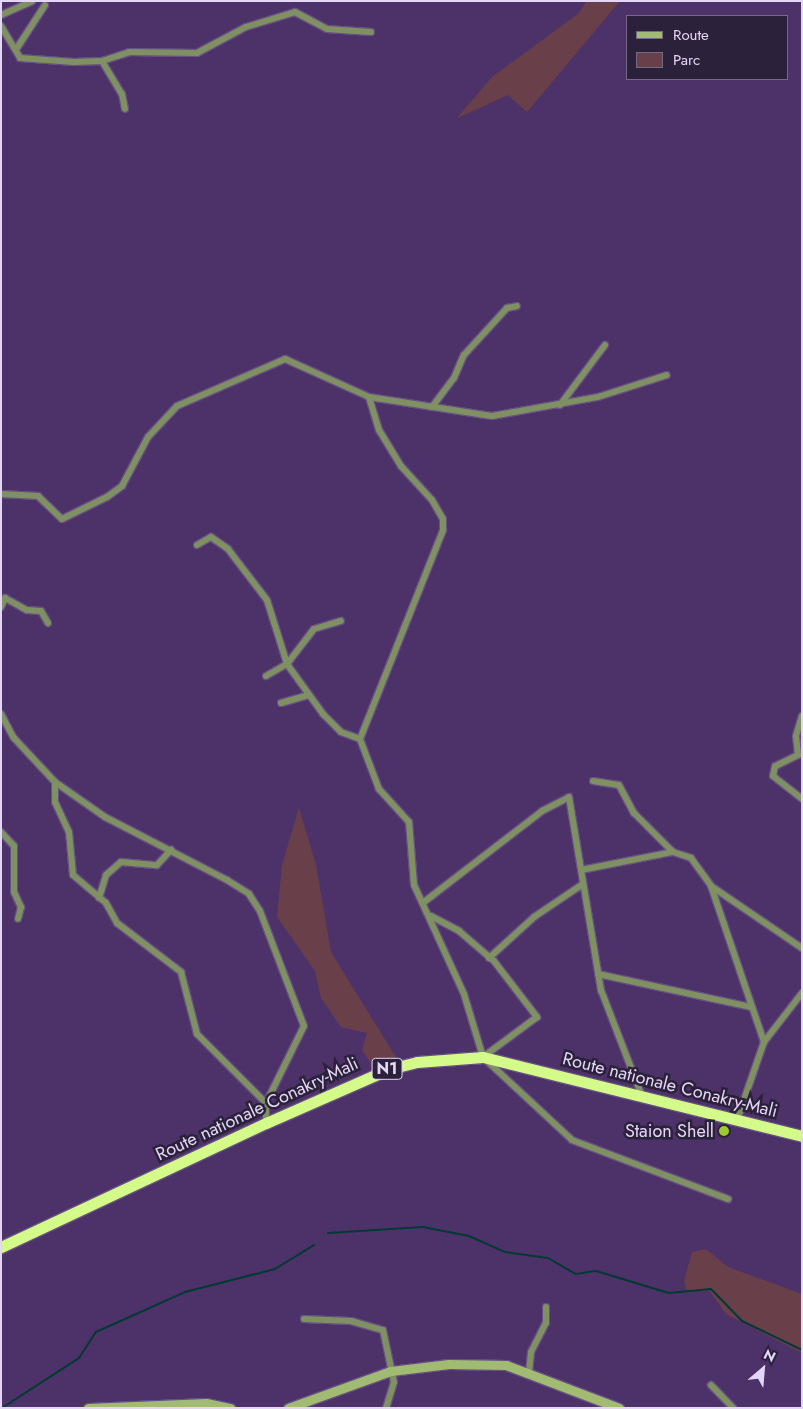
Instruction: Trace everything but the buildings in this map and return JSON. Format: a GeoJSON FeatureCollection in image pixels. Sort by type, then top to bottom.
{"type":"FeatureCollection","features":[{"type":"Feature","properties":{"kind":"highway","name":"Route nationale Conakry-Mali"},"geometry":{"type":"LineString","coordinates":[[1,1248],[266,1123],[388,1069],[483,1057],[802,1136]]}},
{"type":"Feature","properties":{"kind":"street"},"geometry":{"type":"LineString","coordinates":[[1,15],[17,5],[32,1]]}},
{"type":"Feature","properties":{"kind":"street"},"geometry":{"type":"LineString","coordinates":[[17,43],[45,5]]}},
{"type":"Feature","properties":{"kind":"street"},"geometry":{"type":"LineString","coordinates":[[1,26],[17,43],[20,58],[102,61],[129,52],[198,53],[246,27],[287,13],[296,12],[327,29],[371,32]]}},
{"type":"Feature","properties":{"kind":"street"},"geometry":{"type":"LineString","coordinates":[[102,61],[122,94],[125,109]]}},
{"type":"Feature","properties":{"kind":"street"},"geometry":{"type":"LineString","coordinates":[[432,407],[454,378],[464,355],[507,308],[517,306]]}},
{"type":"Feature","properties":{"kind":"street"},"geometry":{"type":"LineString","coordinates":[[560,405],[605,345]]}},
{"type":"Feature","properties":{"kind":"street"},"geometry":{"type":"LineString","coordinates":[[1,494],[38,496],[62,519],[100,501],[122,486],[148,437],[177,406],[285,359],[369,397],[492,416],[560,405],[667,375]]}},
{"type":"Feature","properties":{"kind":"street"},"geometry":{"type":"LineString","coordinates":[[369,397],[379,430],[401,466],[432,500],[443,519],[443,530],[360,739],[379,789],[409,822],[414,885],[431,916],[464,994],[483,1057],[572,1140],[728,1199]]}},
{"type":"Feature","properties":{"kind":"street"},"geometry":{"type":"LineString","coordinates":[[197,546],[211,538],[228,549],[267,600],[287,664],[309,695],[341,732],[360,739]]}},
{"type":"Feature","properties":{"kind":"street"},"geometry":{"type":"LineString","coordinates":[[1,607],[5,598],[27,610],[41,611],[48,624]]}},
{"type":"Feature","properties":{"kind":"street"},"geometry":{"type":"LineString","coordinates":[[266,676],[287,664],[314,629],[341,621]]}},
{"type":"Feature","properties":{"kind":"street"},"geometry":{"type":"LineString","coordinates":[[281,703],[309,695]]}},
{"type":"Feature","properties":{"kind":"street"},"geometry":{"type":"LineString","coordinates":[[1,714],[14,738],[55,782],[105,817],[171,850],[249,894],[260,911],[302,1014],[300,1037],[266,1103],[266,1123]]}},
{"type":"Feature","properties":{"kind":"street"},"geometry":{"type":"LineString","coordinates":[[802,716],[796,736],[798,756],[775,766],[773,776],[802,799]]}},
{"type":"Feature","properties":{"kind":"street"},"geometry":{"type":"LineString","coordinates":[[593,781],[619,785],[634,813],[673,852],[691,858],[711,886],[764,1042]]}},
{"type":"Feature","properties":{"kind":"street"},"geometry":{"type":"LineString","coordinates":[[55,782],[55,802],[69,832],[73,875],[99,898],[117,923],[181,972],[197,1034],[266,1103]]}},
{"type":"Feature","properties":{"kind":"street"},"geometry":{"type":"LineString","coordinates":[[424,902],[542,811],[569,797],[598,974],[642,1096]]}},
{"type":"Feature","properties":{"kind":"street"},"geometry":{"type":"LineString","coordinates":[[1,832],[14,846],[14,892],[21,907],[18,920]]}},
{"type":"Feature","properties":{"kind":"street"},"geometry":{"type":"LineString","coordinates":[[99,898],[106,875],[121,862],[157,865],[171,850]]}},
{"type":"Feature","properties":{"kind":"street"},"geometry":{"type":"LineString","coordinates":[[581,870],[673,852]]}},
{"type":"Feature","properties":{"kind":"street"},"geometry":{"type":"LineString","coordinates":[[489,958],[534,917],[583,884]]}},
{"type":"Feature","properties":{"kind":"street"},"geometry":{"type":"LineString","coordinates":[[711,886],[802,948]]}},
{"type":"Feature","properties":{"kind":"street"},"geometry":{"type":"LineString","coordinates":[[431,916],[459,931],[489,958],[537,1017],[483,1057]]}},
{"type":"Feature","properties":{"kind":"street"},"geometry":{"type":"LineString","coordinates":[[598,974],[751,1007]]}},
{"type":"Feature","properties":{"kind":"street"},"geometry":{"type":"LineString","coordinates":[[737,1120],[764,1042],[802,993]]}},
{"type":"Feature","properties":{"kind":"street"},"geometry":{"type":"LineString","coordinates":[[529,1372],[546,1307]]}},
{"type":"Feature","properties":{"kind":"street"},"geometry":{"type":"LineString","coordinates":[[304,1319],[351,1321],[383,1330],[394,1382],[386,1408]]}},
{"type":"Feature","properties":{"kind":"street"},"geometry":{"type":"LineString","coordinates":[[288,1408],[300,1406],[391,1371],[465,1364],[506,1365],[529,1372],[619,1408]]}},
{"type":"Feature","properties":{"kind":"street"},"geometry":{"type":"LineString","coordinates":[[711,1385],[733,1408]]}},
{"type":"Feature","properties":{"kind":"street"},"geometry":{"type":"LineString","coordinates":[[88,1408],[196,1403],[230,1408]]}},
{"type":"Feature","properties":{"kind":"green space"},"geometry":{"type":"Polygon","coordinates":[[[587,1],[620,1],[527,112],[508,95],[457,118],[492,77],[578,14],[587,1]]]}},
{"type":"Feature","properties":{"kind":"green space"},"geometry":{"type":"Polygon","coordinates":[[[299,808],[316,865],[331,952],[397,1059],[375,1069],[362,1050],[367,1033],[341,1027],[321,998],[315,971],[277,917],[282,865],[299,808]]]}},
{"type":"Feature","properties":{"kind":"green space"},"geometry":{"type":"Polygon","coordinates":[[[706,1249],[728,1267],[802,1294],[802,1353],[726,1314],[709,1290],[687,1292],[684,1281],[692,1252],[706,1249]]]}},
{"type":"Feature","properties":{"kind":"waterway"},"geometry":{"type":"LineString","coordinates":[[328,1233],[423,1227],[469,1236],[505,1252],[548,1258],[576,1274],[596,1271],[669,1293],[711,1289],[742,1321],[802,1350]]}},
{"type":"Feature","properties":{"kind":"waterway"},"geometry":{"type":"LineString","coordinates":[[2,1408],[79,1358],[96,1332],[185,1292],[275,1269],[314,1245]]}},
{"type":"Feature","properties":{"kind":"place","name":"Staion Shell"},"geometry":{"type":"Point","coordinates":[724,1131]}}]}
